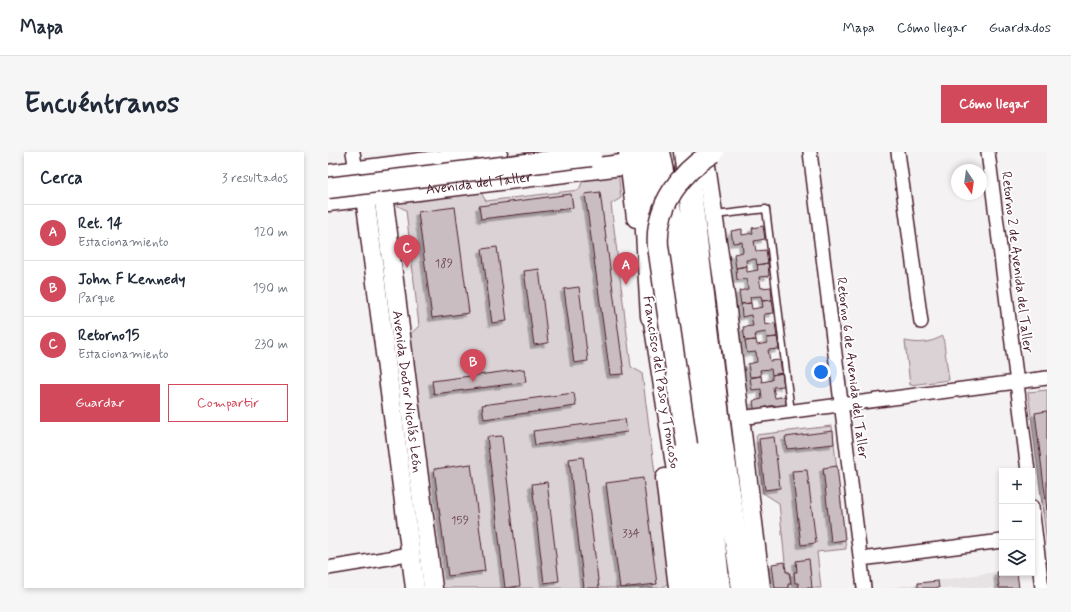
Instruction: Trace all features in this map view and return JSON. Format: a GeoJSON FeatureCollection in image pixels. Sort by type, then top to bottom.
{"type":"FeatureCollection","features":[{"type":"Feature","properties":{"kind":"highway"},"geometry":{"type":"LineString","coordinates":[[658,152],[673,226],[697,393],[720,588]]}},
{"type":"Feature","properties":{"kind":"highway"},"geometry":{"type":"LineString","coordinates":[[685,152],[721,439],[743,588]]}},
{"type":"Feature","properties":{"kind":"highway"},"geometry":{"type":"LineString","coordinates":[[629,155],[646,216],[652,316]]}},
{"type":"Feature","properties":{"kind":"main road","name":"Avenida del Taller"},"geometry":{"type":"LineString","coordinates":[[328,174],[356,171],[438,156],[498,152]]}},
{"type":"Feature","properties":{"kind":"main road"},"geometry":{"type":"LineString","coordinates":[[576,170],[587,165],[589,161],[589,152]]}},
{"type":"Feature","properties":{"kind":"main road"},"geometry":{"type":"LineString","coordinates":[[704,152],[726,302],[761,588]]}},
{"type":"Feature","properties":{"kind":"main road"},"geometry":{"type":"LineString","coordinates":[[704,588],[658,238],[662,213],[669,197],[690,169],[714,152]]}},
{"type":"Feature","properties":{"kind":"main road","name":"Avenida del Taller"},"geometry":{"type":"LineString","coordinates":[[328,201],[576,170],[629,155]]}},
{"type":"Feature","properties":{"kind":"main road","name":"Avenida del Taller"},"geometry":{"type":"LineString","coordinates":[[328,188],[629,155]]}},
{"type":"Feature","properties":{"kind":"main road","name":"Avenida Doctor Nicolás León"},"geometry":{"type":"LineString","coordinates":[[374,195],[423,511],[433,588]]}},
{"type":"Feature","properties":{"kind":"main road","name":"Avenida Doctor Nicolás León"},"geometry":{"type":"LineString","coordinates":[[374,195],[405,514],[415,588]]}},
{"type":"Feature","properties":{"kind":"main road","name":"Francisco del Paso y Troncoso"},"geometry":{"type":"LineString","coordinates":[[652,316],[662,378],[683,586]]}},
{"type":"Feature","properties":{"kind":"main road"},"geometry":{"type":"LineString","coordinates":[[405,514],[423,511]]}},
{"type":"Feature","properties":{"kind":"street"},"geometry":{"type":"LineString","coordinates":[[353,152],[356,171]]}},
{"type":"Feature","properties":{"kind":"street","name":"Retorno 6 de Avenida del Taller"},"geometry":{"type":"LineString","coordinates":[[810,152],[864,588]]}},
{"type":"Feature","properties":{"kind":"street"},"geometry":{"type":"LineString","coordinates":[[898,152],[921,322]]}},
{"type":"Feature","properties":{"kind":"street","name":"Retorno 2 de Avenida del Taller"},"geometry":{"type":"LineString","coordinates":[[988,152],[1028,468]]}},
{"type":"Feature","properties":{"kind":"street"},"geometry":{"type":"LineString","coordinates":[[740,418],[1047,378]]}},
{"type":"Feature","properties":{"kind":"street"},"geometry":{"type":"LineString","coordinates":[[1034,540],[1042,588]]}},
{"type":"Feature","properties":{"kind":"street"},"geometry":{"type":"LineString","coordinates":[[861,559],[999,541]]}},
{"type":"Feature","properties":{"kind":"street"},"geometry":{"type":"LineString","coordinates":[[328,568],[410,553]]}},
{"type":"Feature","properties":{"kind":"lane"},"geometry":{"type":"LineString","coordinates":[[713,215],[766,209],[791,412]]}},
{"type":"Feature","properties":{"kind":"shaded area"},"geometry":{"type":"Polygon","coordinates":[[[618,171],[621,198],[611,204],[631,367],[642,373],[669,582],[662,588],[438,588],[408,336],[419,326],[406,210],[394,204],[395,200],[478,188],[486,201],[579,190],[585,175],[618,171]]]}},
{"type":"Feature","properties":{"kind":"shaded area"},"geometry":{"type":"Polygon","coordinates":[[[943,336],[949,380],[910,385],[905,341],[924,342],[943,336]]]}},
{"type":"Feature","properties":{"kind":"shaded area"},"geometry":{"type":"Polygon","coordinates":[[[1047,390],[1047,544],[1028,392],[1047,390]]]}},
{"type":"Feature","properties":{"kind":"shaded area"},"geometry":{"type":"Polygon","coordinates":[[[832,426],[846,549],[817,552],[821,588],[788,588],[788,584],[791,584],[790,572],[786,572],[779,503],[763,493],[756,435],[832,426]]]}},
{"type":"Feature","properties":{"kind":"shaded area"},"geometry":{"type":"Polygon","coordinates":[[[999,571],[999,576],[1017,576],[1019,588],[888,588],[999,571]]]}},
{"type":"Feature","properties":{"kind":"building"},"geometry":{"type":"Polygon","coordinates":[[[600,192],[624,374],[610,375],[585,194],[600,192]]]}},
{"type":"Feature","properties":{"kind":"building"},"geometry":{"type":"Polygon","coordinates":[[[571,194],[573,208],[481,219],[479,206],[571,194]]]}},
{"type":"Feature","properties":{"kind":"building"},"geometry":{"type":"Polygon","coordinates":[[[455,207],[469,313],[432,318],[418,212],[455,207]]]}},
{"type":"Feature","properties":{"kind":"building"},"geometry":{"type":"Polygon","coordinates":[[[763,226],[765,239],[754,241],[756,251],[766,250],[768,263],[757,265],[756,259],[746,260],[747,266],[736,268],[734,254],[743,252],[742,242],[733,243],[731,231],[742,229],[742,235],[753,233],[752,228],[763,226]]]}},
{"type":"Feature","properties":{"kind":"building"},"geometry":{"type":"Polygon","coordinates":[[[497,247],[507,321],[492,323],[482,249],[497,247]]]}},
{"type":"Feature","properties":{"kind":"building"},"geometry":{"type":"Polygon","coordinates":[[[768,263],[769,276],[759,277],[761,288],[771,287],[772,300],[762,301],[761,296],[750,297],[751,303],[741,304],[739,291],[748,289],[747,279],[737,280],[736,268],[747,266],[747,272],[758,270],[757,265],[768,263]]]}},
{"type":"Feature","properties":{"kind":"building"},"geometry":{"type":"Polygon","coordinates":[[[539,269],[548,343],[534,345],[524,271],[539,269]]]}},
{"type":"Feature","properties":{"kind":"building"},"geometry":{"type":"Polygon","coordinates":[[[579,287],[588,361],[574,363],[564,289],[579,287]]]}},
{"type":"Feature","properties":{"kind":"building"},"geometry":{"type":"Polygon","coordinates":[[[772,300],[774,313],[764,314],[765,325],[775,323],[777,337],[767,338],[766,332],[755,334],[756,340],[745,341],[743,327],[753,326],[751,315],[742,317],[741,304],[751,303],[752,309],[763,307],[762,301],[772,300]]]}},
{"type":"Feature","properties":{"kind":"building"},"geometry":{"type":"Polygon","coordinates":[[[777,337],[779,349],[768,350],[770,361],[780,360],[782,373],[772,375],[771,369],[760,370],[761,376],[750,377],[748,364],[757,362],[756,352],[747,353],[745,341],[756,340],[757,345],[767,343],[767,338],[777,337]]]}},
{"type":"Feature","properties":{"kind":"building"},"geometry":{"type":"Polygon","coordinates":[[[524,369],[526,382],[434,394],[432,381],[524,369]]]}},
{"type":"Feature","properties":{"kind":"building"},"geometry":{"type":"Polygon","coordinates":[[[782,373],[784,386],[773,387],[775,398],[785,396],[787,410],[776,412],[775,405],[765,407],[766,413],[755,414],[753,401],[762,399],[761,389],[752,390],[750,378],[761,376],[762,382],[772,380],[772,375],[782,373]]]}},
{"type":"Feature","properties":{"kind":"building"},"geometry":{"type":"Polygon","coordinates":[[[574,393],[576,406],[484,419],[482,405],[574,393]]]}},
{"type":"Feature","properties":{"kind":"building"},"geometry":{"type":"Polygon","coordinates":[[[1047,411],[1047,510],[1035,413],[1047,411]]]}},
{"type":"Feature","properties":{"kind":"building"},"geometry":{"type":"Polygon","coordinates":[[[625,419],[627,432],[535,445],[533,431],[625,419]]]}},
{"type":"Feature","properties":{"kind":"building"},"geometry":{"type":"Polygon","coordinates":[[[833,431],[834,444],[787,449],[785,437],[833,431]]]}},
{"type":"Feature","properties":{"kind":"building"},"geometry":{"type":"Polygon","coordinates":[[[502,436],[520,586],[505,588],[487,437],[502,436]]]}},
{"type":"Feature","properties":{"kind":"building"},"geometry":{"type":"Polygon","coordinates":[[[774,437],[780,488],[765,490],[759,439],[774,437]]]}},
{"type":"Feature","properties":{"kind":"building"},"geometry":{"type":"Polygon","coordinates":[[[583,457],[599,588],[584,588],[569,459],[583,457]]]}},
{"type":"Feature","properties":{"kind":"building"},"geometry":{"type":"Polygon","coordinates":[[[471,464],[485,571],[448,576],[434,469],[471,464]]]}},
{"type":"Feature","properties":{"kind":"building"},"geometry":{"type":"Polygon","coordinates":[[[837,466],[845,540],[831,542],[823,468],[837,466]]]}},
{"type":"Feature","properties":{"kind":"building"},"geometry":{"type":"Polygon","coordinates":[[[807,470],[816,543],[801,545],[792,471],[807,470]]]}},
{"type":"Feature","properties":{"kind":"building"},"geometry":{"type":"Polygon","coordinates":[[[643,478],[657,584],[620,588],[606,483],[643,478]]]}},
{"type":"Feature","properties":{"kind":"building"},"geometry":{"type":"Polygon","coordinates":[[[547,482],[559,581],[544,583],[532,484],[547,482]]]}},
{"type":"Feature","properties":{"kind":"building"},"geometry":{"type":"Polygon","coordinates":[[[809,559],[812,588],[799,588],[798,583],[795,583],[794,572],[797,572],[796,561],[809,559]]]}},
{"type":"Feature","properties":{"kind":"building"},"geometry":{"type":"Polygon","coordinates":[[[785,562],[786,572],[789,572],[791,584],[788,584],[788,588],[775,588],[772,564],[785,562]]]}},
{"type":"Feature","properties":{"kind":"building"},"geometry":{"type":"Polygon","coordinates":[[[997,572],[999,572],[999,576],[1017,576],[1019,588],[999,588],[997,572]]]}},
{"type":"Feature","properties":{"kind":"building"},"geometry":{"type":"Polygon","coordinates":[[[938,581],[939,588],[918,588],[918,583],[938,581]]]}},
{"type":"Feature","properties":{"kind":"place","name":"Retorno15"},"geometry":{"type":"Point","coordinates":[407,268]}},
{"type":"Feature","properties":{"kind":"place","name":"Ret. 14"},"geometry":{"type":"Point","coordinates":[626,285]}},
{"type":"Feature","properties":{"kind":"place","name":"John F Kennedy"},"geometry":{"type":"Point","coordinates":[473,382]}}]}
